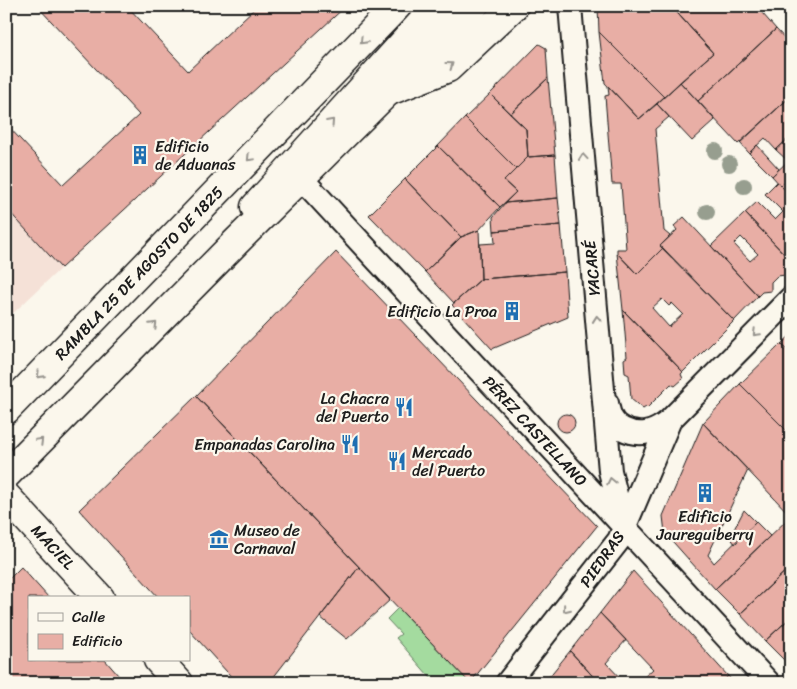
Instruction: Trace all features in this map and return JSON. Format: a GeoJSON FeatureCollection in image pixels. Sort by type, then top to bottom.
{"type":"FeatureCollection","features":[{"type":"Feature","properties":{"kind":"main road","name":"RAMBLA 25 DE AGOSTO DE 1825"},"geometry":{"type":"LineString","coordinates":[[6,410],[397,6]]}},
{"type":"Feature","properties":{"kind":"main road"},"geometry":{"type":"LineString","coordinates":[[236,242],[254,208],[437,6]]}},
{"type":"Feature","properties":{"kind":"main road"},"geometry":{"type":"LineString","coordinates":[[6,476],[236,242],[474,6]]}},
{"type":"Feature","properties":{"kind":"main road"},"geometry":{"type":"LineString","coordinates":[[389,91],[448,68],[514,6]]}},
{"type":"Feature","properties":{"kind":"main road","name":"MACIEL"},"geometry":{"type":"LineString","coordinates":[[6,496],[98,596]]}},
{"type":"Feature","properties":{"kind":"main road"},"geometry":{"type":"LineString","coordinates":[[160,662],[179,683]]}},
{"type":"Feature","properties":{"kind":"street","name":"YACARÉ"},"geometry":{"type":"LineString","coordinates":[[570,6],[610,471],[625,527]]}},
{"type":"Feature","properties":{"kind":"street","name":"PÉREZ CASTELLANO"},"geometry":{"type":"LineString","coordinates":[[301,178],[769,683]]}},
{"type":"Feature","properties":{"kind":"street","name":"PIEDRAS"},"geometry":{"type":"LineString","coordinates":[[603,393],[612,419],[618,427],[632,434],[652,432],[670,420],[791,298]]}},
{"type":"Feature","properties":{"kind":"street","name":"PIEDRAS"},"geometry":{"type":"LineString","coordinates":[[507,683],[612,551],[625,527],[670,420]]}},
{"type":"Feature","properties":{"kind":"shaded area"},"geometry":{"type":"Polygon","coordinates":[[[6,208],[61,268],[6,320],[6,208]]]}},
{"type":"Feature","properties":{"kind":"green space"},"geometry":{"type":"Polygon","coordinates":[[[398,608],[470,683],[435,683],[396,638],[401,634],[387,619],[398,608]]]}},
{"type":"Feature","properties":{"kind":"building","name":"Edificio de Aduanas"},"geometry":{"type":"Polygon","coordinates":[[[37,6],[127,6],[188,71],[257,6],[346,6],[61,268],[6,208],[6,124],[63,185],[139,115],[37,6]]]}},
{"type":"Feature","properties":{"kind":"building"},"geometry":{"type":"Polygon","coordinates":[[[598,6],[671,6],[713,53],[664,97],[599,32],[598,6]]]}},
{"type":"Feature","properties":{"kind":"building"},"geometry":{"type":"Polygon","coordinates":[[[671,6],[756,6],[776,29],[698,101],[680,82],[713,53],[671,6]]]}},
{"type":"Feature","properties":{"kind":"building"},"geometry":{"type":"Polygon","coordinates":[[[776,29],[791,45],[791,96],[738,144],[698,101],[776,29]]]}},
{"type":"Feature","properties":{"kind":"building"},"geometry":{"type":"Polygon","coordinates":[[[599,32],[664,97],[639,119],[605,83],[599,32]]]}},
{"type":"Feature","properties":{"kind":"building"},"geometry":{"type":"Polygon","coordinates":[[[539,44],[546,48],[548,78],[510,114],[490,94],[539,44]]]}},
{"type":"Feature","properties":{"kind":"building"},"geometry":{"type":"Polygon","coordinates":[[[548,78],[555,155],[528,157],[526,129],[510,114],[548,78]]]}},
{"type":"Feature","properties":{"kind":"building"},"geometry":{"type":"Polygon","coordinates":[[[680,82],[715,120],[692,141],[657,104],[680,82]]]}},
{"type":"Feature","properties":{"kind":"building"},"geometry":{"type":"Polygon","coordinates":[[[608,86],[639,119],[657,104],[669,117],[655,129],[664,231],[670,236],[660,246],[663,248],[637,274],[617,253],[617,249],[626,249],[621,184],[612,184],[605,96],[609,95],[608,86]]]}},
{"type":"Feature","properties":{"kind":"building"},"geometry":{"type":"Polygon","coordinates":[[[490,94],[526,129],[528,157],[516,169],[465,118],[490,94]]]}},
{"type":"Feature","properties":{"kind":"building"},"geometry":{"type":"Polygon","coordinates":[[[791,96],[791,136],[776,150],[765,138],[749,153],[740,143],[791,96]]]}},
{"type":"Feature","properties":{"kind":"building"},"geometry":{"type":"Polygon","coordinates":[[[465,118],[516,169],[504,181],[516,192],[500,207],[438,146],[465,118]]]}},
{"type":"Feature","properties":{"kind":"building"},"geometry":{"type":"Polygon","coordinates":[[[791,136],[791,176],[781,186],[772,176],[788,161],[776,150],[791,136]]]}},
{"type":"Feature","properties":{"kind":"building"},"geometry":{"type":"Polygon","coordinates":[[[757,145],[779,169],[772,176],[749,153],[757,145]]]}},
{"type":"Feature","properties":{"kind":"building"},"geometry":{"type":"Polygon","coordinates":[[[438,146],[500,207],[479,230],[461,237],[405,179],[438,146]]]}},
{"type":"Feature","properties":{"kind":"building"},"geometry":{"type":"Polygon","coordinates":[[[555,155],[558,198],[505,203],[516,192],[504,181],[528,157],[555,155]]]}},
{"type":"Feature","properties":{"kind":"building"},"geometry":{"type":"Polygon","coordinates":[[[791,176],[791,196],[781,186],[791,176]]]}},
{"type":"Feature","properties":{"kind":"building"},"geometry":{"type":"Polygon","coordinates":[[[405,179],[461,237],[425,272],[369,215],[405,179]]]}},
{"type":"Feature","properties":{"kind":"building"},"geometry":{"type":"Polygon","coordinates":[[[777,182],[791,196],[791,261],[745,213],[757,202],[775,220],[783,212],[765,194],[777,182]]]}},
{"type":"Feature","properties":{"kind":"building"},"geometry":{"type":"Polygon","coordinates":[[[558,198],[561,225],[494,231],[493,217],[505,203],[558,198]]]}},
{"type":"Feature","properties":{"kind":"building"},"geometry":{"type":"Polygon","coordinates":[[[745,213],[791,261],[787,266],[786,275],[777,276],[771,282],[771,291],[762,292],[758,296],[711,246],[745,213]],[[741,237],[734,244],[750,261],[758,254],[741,237]]]}},
{"type":"Feature","properties":{"kind":"building"},"geometry":{"type":"Polygon","coordinates":[[[684,217],[758,296],[734,321],[660,246],[677,230],[674,226],[684,217]]]}},
{"type":"Feature","properties":{"kind":"building"},"geometry":{"type":"Polygon","coordinates":[[[561,225],[565,272],[481,279],[480,244],[495,243],[494,231],[561,225]]]}},
{"type":"Feature","properties":{"kind":"building"},"geometry":{"type":"Polygon","coordinates":[[[479,230],[481,279],[454,303],[425,272],[461,237],[479,230]]]}},
{"type":"Feature","properties":{"kind":"building"},"geometry":{"type":"Polygon","coordinates":[[[663,248],[734,321],[683,372],[623,310],[617,253],[637,274],[663,248]],[[662,299],[652,308],[669,327],[683,314],[672,303],[669,306],[662,299]]]}},
{"type":"Feature","properties":{"kind":"building","name":"Mercado del Puerto"},"geometry":{"type":"Polygon","coordinates":[[[336,252],[597,526],[470,683],[196,396],[336,252]]]}},
{"type":"Feature","properties":{"kind":"building","name":"Edificio La Proa"},"geometry":{"type":"Polygon","coordinates":[[[565,272],[568,317],[492,349],[452,305],[481,279],[565,272]]]}},
{"type":"Feature","properties":{"kind":"building"},"geometry":{"type":"Polygon","coordinates":[[[623,310],[683,372],[681,374],[683,379],[675,386],[671,384],[647,408],[643,409],[631,399],[629,375],[625,373],[624,359],[627,357],[623,310]]]}},
{"type":"Feature","properties":{"kind":"building"},"geometry":{"type":"Polygon","coordinates":[[[791,335],[791,353],[781,344],[791,335]]]}},
{"type":"Feature","properties":{"kind":"building"},"geometry":{"type":"Polygon","coordinates":[[[781,344],[791,353],[791,435],[740,384],[781,344]]]}},
{"type":"Feature","properties":{"kind":"building"},"geometry":{"type":"Polygon","coordinates":[[[740,384],[791,435],[791,516],[703,423],[740,384]]]}},
{"type":"Feature","properties":{"kind":"building","name":"Museo de Carnaval"},"geometry":{"type":"Polygon","coordinates":[[[196,396],[359,567],[269,683],[237,683],[190,631],[190,596],[157,596],[79,510],[196,396]]]}},
{"type":"Feature","properties":{"kind":"building"},"geometry":{"type":"Polygon","coordinates":[[[566,414],[572,417],[575,423],[572,429],[566,432],[560,429],[557,423],[560,417],[566,414]]]}},
{"type":"Feature","properties":{"kind":"building","name":"Edificio Jaureguiberry"},"geometry":{"type":"Polygon","coordinates":[[[703,423],[748,470],[708,555],[714,563],[756,522],[770,536],[715,589],[665,533],[663,516],[703,423]]]}},
{"type":"Feature","properties":{"kind":"building"},"geometry":{"type":"Polygon","coordinates":[[[744,510],[756,522],[735,544],[730,537],[744,510]]]}},
{"type":"Feature","properties":{"kind":"building"},"geometry":{"type":"Polygon","coordinates":[[[791,516],[791,566],[740,614],[715,589],[791,516]]]}},
{"type":"Feature","properties":{"kind":"building"},"geometry":{"type":"Polygon","coordinates":[[[791,566],[791,617],[765,641],[740,614],[791,566]]]}},
{"type":"Feature","properties":{"kind":"building"},"geometry":{"type":"Polygon","coordinates":[[[21,567],[47,596],[28,596],[28,662],[107,662],[125,683],[6,683],[6,582],[21,567]]]}},
{"type":"Feature","properties":{"kind":"building"},"geometry":{"type":"Polygon","coordinates":[[[359,567],[390,600],[347,639],[320,617],[359,567]]]}},
{"type":"Feature","properties":{"kind":"building"},"geometry":{"type":"Polygon","coordinates":[[[633,571],[728,676],[721,683],[647,683],[643,678],[653,669],[600,613],[633,571]]]}},
{"type":"Feature","properties":{"kind":"building"},"geometry":{"type":"Polygon","coordinates":[[[600,613],[626,640],[606,663],[625,683],[599,683],[570,651],[600,613]]]}},
{"type":"Feature","properties":{"kind":"building"},"geometry":{"type":"Polygon","coordinates":[[[791,617],[791,667],[765,641],[791,617]]]}},
{"type":"Feature","properties":{"kind":"building"},"geometry":{"type":"Polygon","coordinates":[[[570,651],[599,683],[544,683],[570,651]]]}},
{"type":"Feature","properties":{"kind":"building"},"geometry":{"type":"Polygon","coordinates":[[[728,676],[735,683],[721,683],[728,676]]]}},
{"type":"Feature","properties":{"kind":"place","name":"Edificio de Aduanas"},"geometry":{"type":"Point","coordinates":[140,155]}},
{"type":"Feature","properties":{"kind":"place","name":"Edificio La Proa"},"geometry":{"type":"Point","coordinates":[512,311]}},
{"type":"Feature","properties":{"kind":"place","name":"La Chacra del Puerto"},"geometry":{"type":"Point","coordinates":[404,407]}},
{"type":"Feature","properties":{"kind":"place","name":"Empanadas Carolina"},"geometry":{"type":"Point","coordinates":[350,444]}},
{"type":"Feature","properties":{"kind":"place","name":"Mercado del Puerto"},"geometry":{"type":"Point","coordinates":[397,461]}},
{"type":"Feature","properties":{"kind":"place","name":"Edificio Jaureguiberry"},"geometry":{"type":"Point","coordinates":[705,493]}},
{"type":"Feature","properties":{"kind":"place","name":"Museo de Carnaval"},"geometry":{"type":"Point","coordinates":[219,539]}}]}
